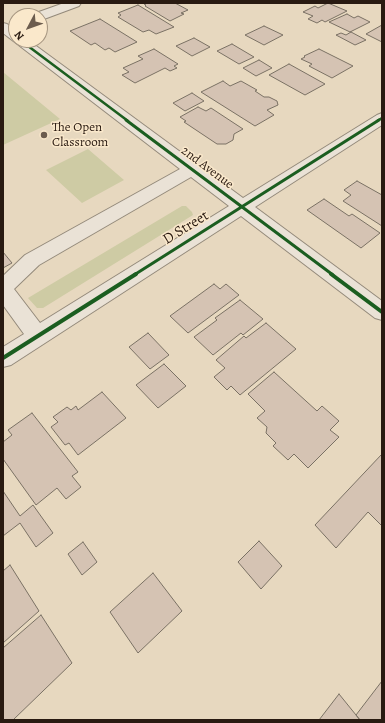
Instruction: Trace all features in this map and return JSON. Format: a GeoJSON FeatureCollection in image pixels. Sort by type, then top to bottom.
{"type":"FeatureCollection","features":[{"type":"Feature","properties":{"kind":"street"},"geometry":{"type":"LineString","coordinates":[[48,13],[75,3]]}},
{"type":"Feature","properties":{"kind":"street","name":"2nd Avenue"},"geometry":{"type":"LineString","coordinates":[[31,48],[382,312]]}},
{"type":"Feature","properties":{"kind":"street","name":"D Street"},"geometry":{"type":"LineString","coordinates":[[3,358],[382,118]]}},
{"type":"Feature","properties":{"kind":"street"},"geometry":{"type":"LineString","coordinates":[[38,336],[13,304],[3,288],[32,260],[192,169]]}},
{"type":"Feature","properties":{"kind":"shaded area"},"geometry":{"type":"Polygon","coordinates":[[[3,72],[60,119],[3,145],[3,72]]]}},
{"type":"Feature","properties":{"kind":"shaded area"},"geometry":{"type":"Polygon","coordinates":[[[88,149],[124,180],[82,203],[46,170],[88,149]]]}},
{"type":"Feature","properties":{"kind":"shaded area"},"geometry":{"type":"Polygon","coordinates":[[[182,206],[186,206],[193,215],[43,308],[37,308],[28,298],[182,206]]]}},
{"type":"Feature","properties":{"kind":"building"},"geometry":{"type":"Polygon","coordinates":[[[175,3],[188,10],[181,13],[184,14],[170,21],[145,6],[146,5],[144,4],[175,3]]]}},
{"type":"Feature","properties":{"kind":"building"},"geometry":{"type":"Polygon","coordinates":[[[328,3],[347,11],[325,22],[322,20],[317,23],[308,19],[313,16],[303,12],[315,6],[318,8],[328,3]]]}},
{"type":"Feature","properties":{"kind":"building"},"geometry":{"type":"Polygon","coordinates":[[[138,5],[174,27],[156,34],[149,30],[143,32],[118,17],[121,15],[118,13],[138,5]]]}},
{"type":"Feature","properties":{"kind":"building"},"geometry":{"type":"Polygon","coordinates":[[[347,14],[354,18],[358,16],[370,22],[350,32],[329,22],[347,14]]]}},
{"type":"Feature","properties":{"kind":"building"},"geometry":{"type":"Polygon","coordinates":[[[100,19],[137,42],[115,52],[109,48],[105,50],[95,43],[91,45],[70,31],[100,19]]]}},
{"type":"Feature","properties":{"kind":"building"},"geometry":{"type":"Polygon","coordinates":[[[382,25],[382,42],[366,34],[382,25]]]}},
{"type":"Feature","properties":{"kind":"building"},"geometry":{"type":"Polygon","coordinates":[[[264,26],[283,35],[264,45],[245,35],[264,26]]]}},
{"type":"Feature","properties":{"kind":"building"},"geometry":{"type":"Polygon","coordinates":[[[351,32],[366,40],[355,45],[336,35],[341,33],[346,35],[351,32]]]}},
{"type":"Feature","properties":{"kind":"building"},"geometry":{"type":"Polygon","coordinates":[[[194,38],[210,47],[192,56],[176,46],[194,38]]]}},
{"type":"Feature","properties":{"kind":"building"},"geometry":{"type":"Polygon","coordinates":[[[232,44],[254,57],[239,64],[217,51],[232,44]]]}},
{"type":"Feature","properties":{"kind":"building"},"geometry":{"type":"Polygon","coordinates":[[[154,49],[178,64],[174,66],[177,68],[170,71],[165,68],[135,83],[122,75],[129,72],[123,68],[143,59],[138,56],[154,49]]]}},
{"type":"Feature","properties":{"kind":"building"},"geometry":{"type":"Polygon","coordinates":[[[319,49],[353,66],[332,78],[309,66],[312,64],[301,59],[319,49]]]}},
{"type":"Feature","properties":{"kind":"building"},"geometry":{"type":"Polygon","coordinates":[[[259,60],[272,68],[256,76],[243,68],[259,60]]]}},
{"type":"Feature","properties":{"kind":"building"},"geometry":{"type":"Polygon","coordinates":[[[289,64],[325,84],[305,95],[269,75],[289,64]]]}},
{"type":"Feature","properties":{"kind":"building"},"geometry":{"type":"Polygon","coordinates":[[[223,81],[230,86],[241,81],[257,90],[255,91],[264,97],[269,97],[277,101],[278,105],[267,110],[274,115],[255,126],[201,92],[223,81]]]}},
{"type":"Feature","properties":{"kind":"building"},"geometry":{"type":"Polygon","coordinates":[[[192,93],[204,101],[185,111],[173,103],[192,93]]]}},
{"type":"Feature","properties":{"kind":"building"},"geometry":{"type":"Polygon","coordinates":[[[198,107],[206,111],[211,108],[243,129],[234,134],[233,140],[226,144],[217,144],[184,122],[186,121],[180,117],[198,107]]]}},
{"type":"Feature","properties":{"kind":"building"},"geometry":{"type":"Polygon","coordinates":[[[357,181],[382,195],[382,226],[343,201],[351,195],[344,190],[357,181]]]}},
{"type":"Feature","properties":{"kind":"building"},"geometry":{"type":"Polygon","coordinates":[[[324,199],[349,216],[352,214],[380,233],[361,248],[307,210],[324,199]]]}},
{"type":"Feature","properties":{"kind":"building"},"geometry":{"type":"Polygon","coordinates":[[[3,252],[12,263],[3,268],[3,252]]]}},
{"type":"Feature","properties":{"kind":"building"},"geometry":{"type":"Polygon","coordinates":[[[214,284],[220,289],[226,284],[239,295],[188,333],[170,316],[214,284]]]}},
{"type":"Feature","properties":{"kind":"building"},"geometry":{"type":"Polygon","coordinates":[[[240,300],[263,319],[243,335],[241,333],[213,355],[194,337],[217,320],[215,318],[240,300]]]}},
{"type":"Feature","properties":{"kind":"building"},"geometry":{"type":"Polygon","coordinates":[[[266,323],[296,349],[240,395],[231,386],[227,390],[214,377],[225,368],[216,360],[244,336],[246,338],[266,323]]]}},
{"type":"Feature","properties":{"kind":"building"},"geometry":{"type":"Polygon","coordinates":[[[148,333],[169,355],[150,369],[129,347],[148,333]]]}},
{"type":"Feature","properties":{"kind":"building"},"geometry":{"type":"Polygon","coordinates":[[[164,364],[186,386],[158,408],[136,385],[164,364]]]}},
{"type":"Feature","properties":{"kind":"building"},"geometry":{"type":"Polygon","coordinates":[[[274,372],[317,411],[322,406],[339,421],[330,430],[339,437],[308,468],[294,454],[288,460],[273,446],[276,443],[266,433],[267,427],[257,418],[265,411],[248,394],[274,372]]]}},
{"type":"Feature","properties":{"kind":"building"},"geometry":{"type":"Polygon","coordinates":[[[102,392],[126,418],[78,455],[69,443],[65,445],[51,427],[58,422],[53,417],[67,407],[71,410],[76,406],[78,410],[102,392]]]}},
{"type":"Feature","properties":{"kind":"building"},"geometry":{"type":"Polygon","coordinates":[[[32,413],[78,472],[72,476],[81,487],[66,499],[57,488],[36,505],[3,459],[3,442],[12,435],[8,430],[32,413]]]}},
{"type":"Feature","properties":{"kind":"building"},"geometry":{"type":"Polygon","coordinates":[[[382,454],[382,526],[368,512],[336,548],[315,525],[382,454]]]}},
{"type":"Feature","properties":{"kind":"building"},"geometry":{"type":"Polygon","coordinates":[[[3,491],[20,516],[33,505],[53,533],[36,547],[20,523],[3,536],[3,491]]]}},
{"type":"Feature","properties":{"kind":"building"},"geometry":{"type":"Polygon","coordinates":[[[259,541],[282,566],[261,589],[238,562],[259,541]]]}},
{"type":"Feature","properties":{"kind":"building"},"geometry":{"type":"Polygon","coordinates":[[[83,542],[97,562],[82,575],[68,554],[83,542]]]}},
{"type":"Feature","properties":{"kind":"building"},"geometry":{"type":"Polygon","coordinates":[[[10,565],[39,611],[3,643],[3,571],[10,565]]]}},
{"type":"Feature","properties":{"kind":"building"},"geometry":{"type":"Polygon","coordinates":[[[153,573],[182,611],[138,653],[110,612],[153,573]]]}},
{"type":"Feature","properties":{"kind":"building"},"geometry":{"type":"Polygon","coordinates":[[[41,615],[72,663],[13,720],[3,720],[3,648],[41,615]]]}},
{"type":"Feature","properties":{"kind":"building"},"geometry":{"type":"Polygon","coordinates":[[[382,681],[382,720],[360,720],[356,715],[382,681]]]}},
{"type":"Feature","properties":{"kind":"building"},"geometry":{"type":"Polygon","coordinates":[[[339,694],[356,715],[360,720],[319,720],[339,694]]]}},
{"type":"Feature","properties":{"kind":"cycle path"},"geometry":{"type":"LineString","coordinates":[[31,48],[382,312]]}},
{"type":"Feature","properties":{"kind":"cycle path"},"geometry":{"type":"LineString","coordinates":[[3,358],[382,118]]}},
{"type":"Feature","properties":{"kind":"place","name":"The Open Classroom"},"geometry":{"type":"Point","coordinates":[44,135]}}]}
